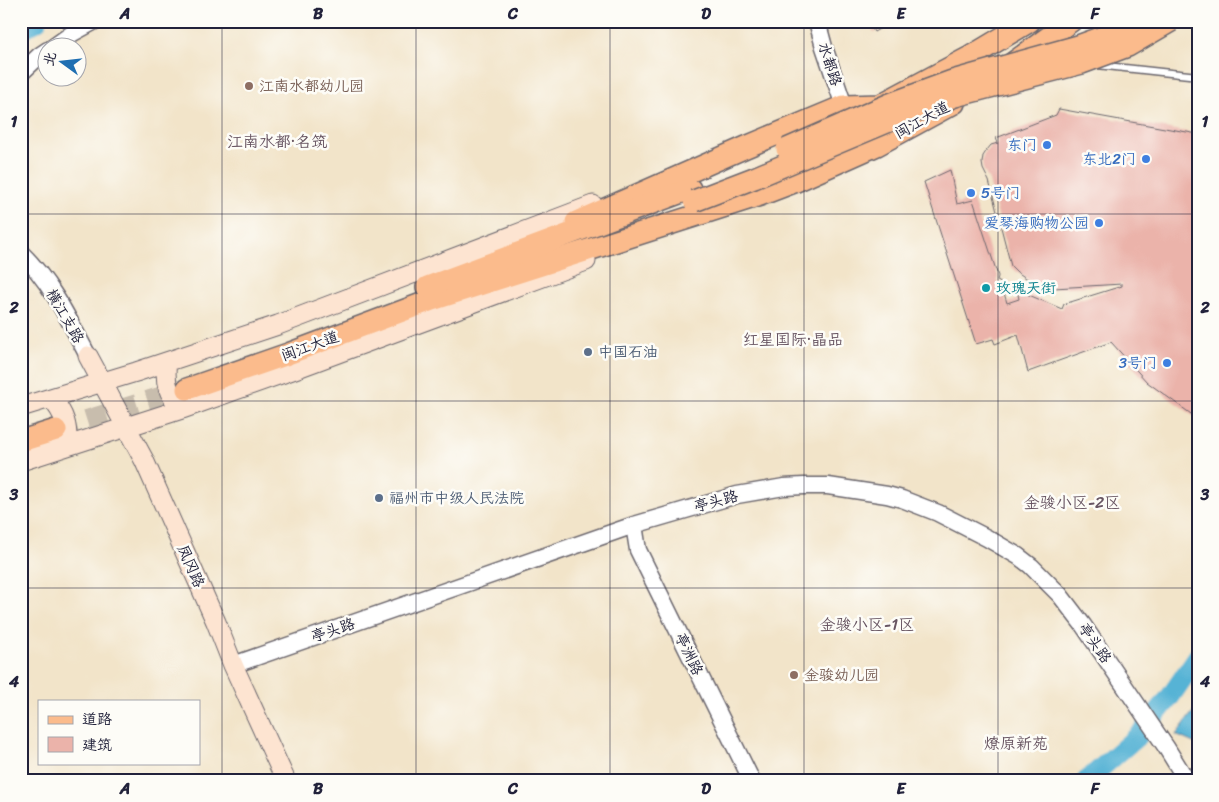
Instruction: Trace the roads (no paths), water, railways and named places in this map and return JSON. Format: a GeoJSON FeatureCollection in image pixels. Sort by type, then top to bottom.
{"type":"FeatureCollection","features":[{"type":"Feature","properties":{"kind":"main road"},"geometry":{"type":"LineString","coordinates":[[21,426],[57,423],[126,428],[180,384],[288,322],[746,147],[844,106],[880,105],[962,62],[1030,21]]}},
{"type":"Feature","properties":{"kind":"main road","name":"闽江大道"},"geometry":{"type":"LineString","coordinates":[[180,384],[288,354],[429,294],[760,195],[794,182],[877,145],[960,100],[1071,21]]}},
{"type":"Feature","properties":{"kind":"main road"},"geometry":{"type":"LineString","coordinates":[[1052,35],[1084,21]]}},
{"type":"Feature","properties":{"kind":"main road"},"geometry":{"type":"LineString","coordinates":[[692,195],[750,164],[890,104],[952,82],[1078,46],[1122,30],[1138,21]]}},
{"type":"Feature","properties":{"kind":"main road"},"geometry":{"type":"LineString","coordinates":[[429,294],[692,195],[754,178],[894,119],[955,96],[1082,63],[1128,46],[1171,21]]}},
{"type":"Feature","properties":{"kind":"main road"},"geometry":{"type":"LineString","coordinates":[[429,294],[746,147]]}},
{"type":"Feature","properties":{"kind":"main road"},"geometry":{"type":"LineString","coordinates":[[21,460],[57,423],[102,382],[180,384],[310,364],[760,195]]}},
{"type":"Feature","properties":{"kind":"main road","name":"凤冈路"},"geometry":{"type":"LineString","coordinates":[[88,356],[144,460],[216,622],[233,665],[286,781]]}},
{"type":"Feature","properties":{"kind":"main road"},"geometry":{"type":"LineString","coordinates":[[21,407],[57,423]]}},
{"type":"Feature","properties":{"kind":"main road"},"geometry":{"type":"LineString","coordinates":[[21,441],[57,423]]}},
{"type":"Feature","properties":{"kind":"street"},"geometry":{"type":"LineString","coordinates":[[66,38],[95,21]]}},
{"type":"Feature","properties":{"kind":"street","name":"水都路"},"geometry":{"type":"LineString","coordinates":[[817,21],[844,106]]}},
{"type":"Feature","properties":{"kind":"street"},"geometry":{"type":"LineString","coordinates":[[21,73],[38,58]]}},
{"type":"Feature","properties":{"kind":"street","name":"横江支路"},"geometry":{"type":"LineString","coordinates":[[21,253],[60,302],[88,356]]}},
{"type":"Feature","properties":{"kind":"street","name":"亭头路"},"geometry":{"type":"LineString","coordinates":[[233,665],[634,525],[737,494],[784,487],[828,486],[872,492],[902,499],[938,513],[987,538],[1031,566],[1060,595],[1072,611],[1166,747],[1186,781]]}},
{"type":"Feature","properties":{"kind":"street","name":"亭洲路"},"geometry":{"type":"LineString","coordinates":[[634,525],[638,550],[752,781]]}},
{"type":"Feature","properties":{"kind":"lane"},"geometry":{"type":"LineString","coordinates":[[1018,60],[1045,61]]}},
{"type":"Feature","properties":{"kind":"lane"},"geometry":{"type":"LineString","coordinates":[[1054,62],[1081,63],[1198,76]]}},
{"type":"Feature","properties":{"kind":"water"},"geometry":{"type":"Polygon","coordinates":[[[1198,705],[1198,745],[1176,735],[1198,705]]]}},
{"type":"Feature","properties":{"kind":"waterway"},"geometry":{"type":"LineString","coordinates":[[21,29],[37,21]]}},
{"type":"Feature","properties":{"kind":"waterway"},"geometry":{"type":"LineString","coordinates":[[1086,781],[1140,734],[1170,697],[1198,656]]}},
{"type":"Feature","properties":{"kind":"tunnel"},"geometry":{"type":"LineString","coordinates":[[56,430],[187,389]]}},
{"type":"Feature","properties":{"kind":"place","name":"江南水都幼儿园"},"geometry":{"type":"Point","coordinates":[249,86]}},
{"type":"Feature","properties":{"kind":"place","name":"东门"},"geometry":{"type":"Point","coordinates":[1047,145]}},
{"type":"Feature","properties":{"kind":"place","name":"东北2门"},"geometry":{"type":"Point","coordinates":[1146,159]}},
{"type":"Feature","properties":{"kind":"place","name":"5号门"},"geometry":{"type":"Point","coordinates":[971,193]}},
{"type":"Feature","properties":{"kind":"place","name":"爱琴海购物公园"},"geometry":{"type":"Point","coordinates":[1099,223]}},
{"type":"Feature","properties":{"kind":"place","name":"玫瑰天街"},"geometry":{"type":"Point","coordinates":[986,288]}},
{"type":"Feature","properties":{"kind":"place","name":"中国石油"},"geometry":{"type":"Point","coordinates":[588,352]}},
{"type":"Feature","properties":{"kind":"place","name":"3号门"},"geometry":{"type":"Point","coordinates":[1167,363]}},
{"type":"Feature","properties":{"kind":"place","name":"福州市中级人民法院"},"geometry":{"type":"Point","coordinates":[379,498]}},
{"type":"Feature","properties":{"kind":"place","name":"金骏幼儿园"},"geometry":{"type":"Point","coordinates":[794,675]}},
{"type":"Feature","properties":{"kind":"district","name":"江南水都·名筑"},"geometry":{"type":"Point","coordinates":[277,141]}},
{"type":"Feature","properties":{"kind":"district","name":"红星国际·晶品"},"geometry":{"type":"Point","coordinates":[793,339]}},
{"type":"Feature","properties":{"kind":"district","name":"金骏小区-2区"},"geometry":{"type":"Point","coordinates":[1072,502]}},
{"type":"Feature","properties":{"kind":"district","name":"金骏小区-1区"},"geometry":{"type":"Point","coordinates":[867,624]}},
{"type":"Feature","properties":{"kind":"district","name":"燎原新苑"},"geometry":{"type":"Point","coordinates":[1016,743]}}]}
